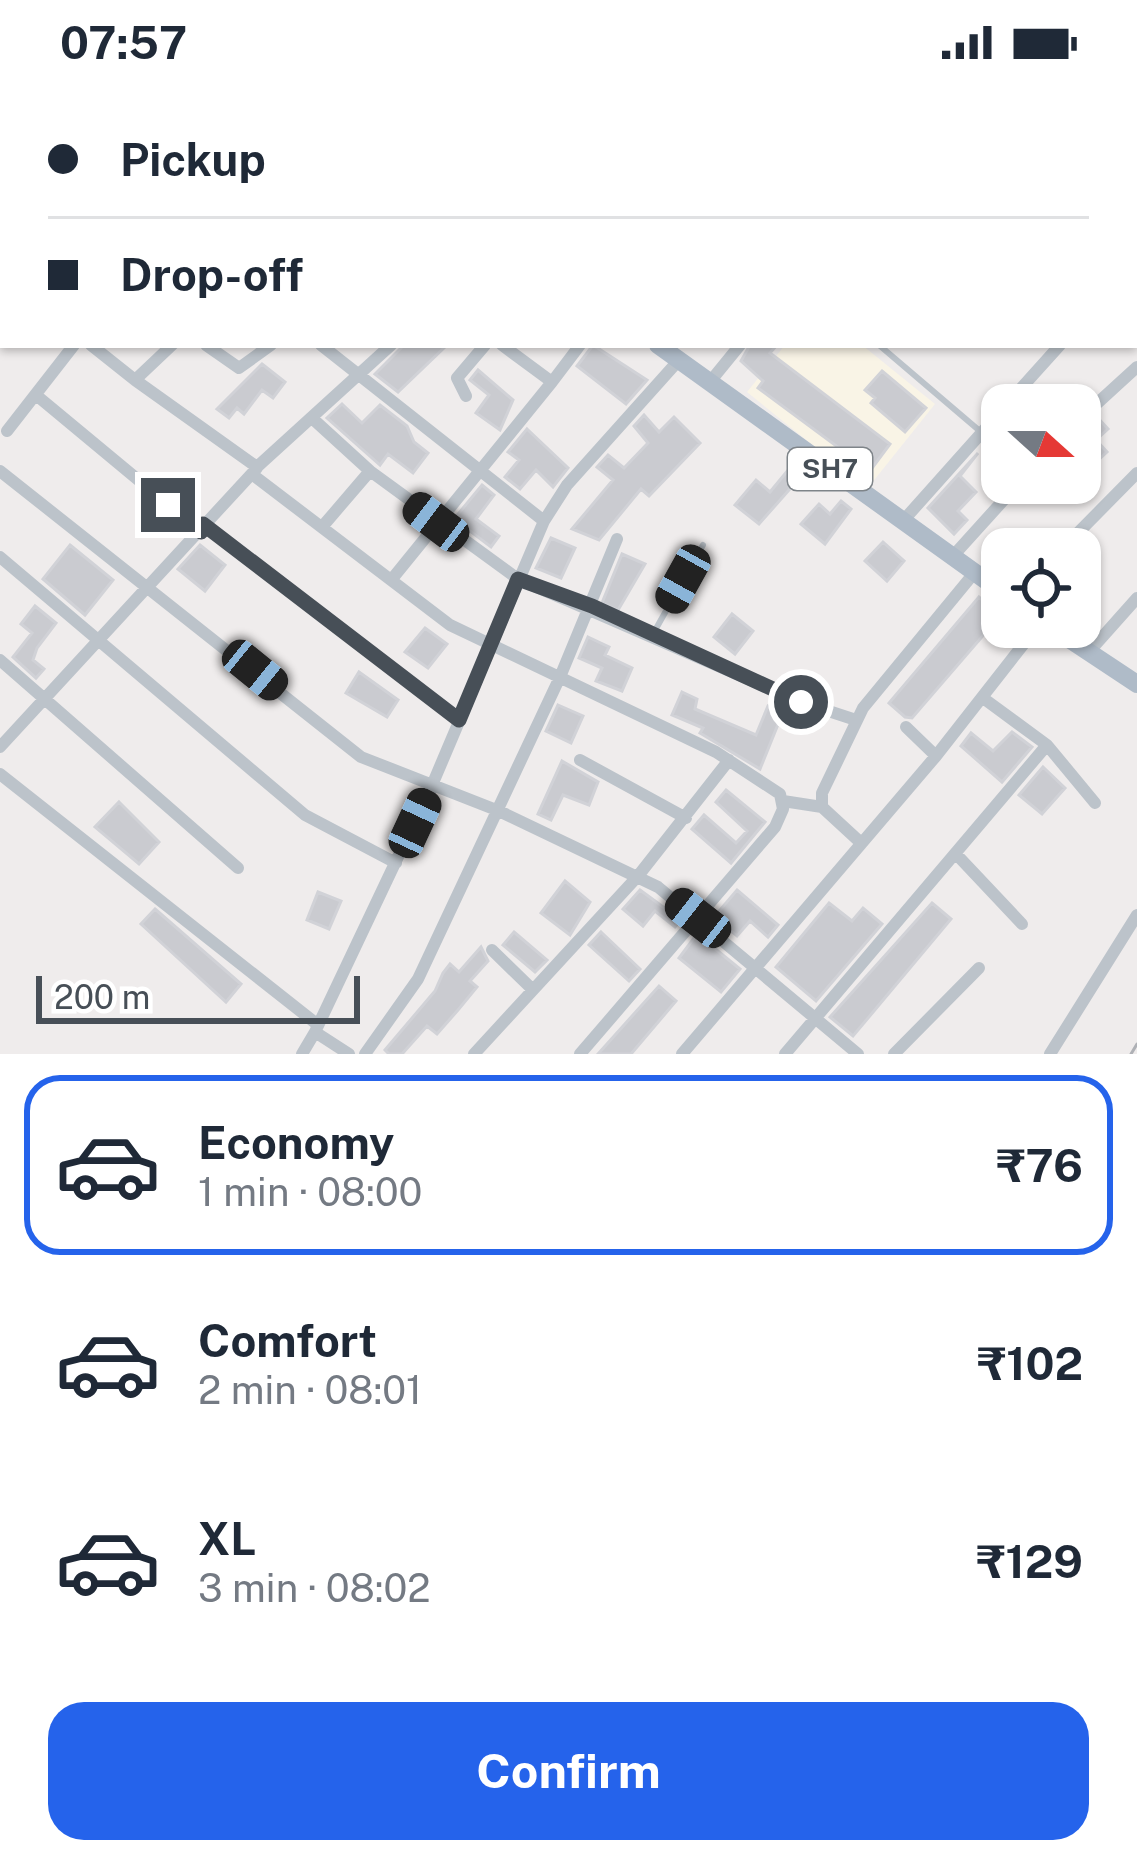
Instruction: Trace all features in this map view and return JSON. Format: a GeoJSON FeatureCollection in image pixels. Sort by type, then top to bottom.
{"type":"FeatureCollection","features":[{"type":"Feature","properties":{"kind":"main road","name":"SH7"},"geometry":{"type":"LineString","coordinates":[[662,348],[981,576]]}},
{"type":"Feature","properties":{"kind":"main road"},"geometry":{"type":"LineString","coordinates":[[1081,648],[1137,684]]}},
{"type":"Feature","properties":{"kind":"street"},"geometry":{"type":"LineString","coordinates":[[7,431],[72,348]]}},
{"type":"Feature","properties":{"kind":"street"},"geometry":{"type":"LineString","coordinates":[[96,348],[427,610],[487,646],[729,760],[783,801],[822,807],[860,842]]}},
{"type":"Feature","properties":{"kind":"street"},"geometry":{"type":"LineString","coordinates":[[135,380],[169,348]]}},
{"type":"Feature","properties":{"kind":"street"},"geometry":{"type":"LineString","coordinates":[[210,348],[239,368],[250,365],[268,348]]}},
{"type":"Feature","properties":{"kind":"street"},"geometry":{"type":"LineString","coordinates":[[325,348],[544,521]]}},
{"type":"Feature","properties":{"kind":"street"},"geometry":{"type":"LineString","coordinates":[[0,747],[255,471],[388,348]]}},
{"type":"Feature","properties":{"kind":"street"},"geometry":{"type":"LineString","coordinates":[[466,396],[457,379],[483,348]]}},
{"type":"Feature","properties":{"kind":"street"},"geometry":{"type":"LineString","coordinates":[[506,348],[552,382]]}},
{"type":"Feature","properties":{"kind":"street"},"geometry":{"type":"LineString","coordinates":[[392,579],[578,348]]}},
{"type":"Feature","properties":{"kind":"street"},"geometry":{"type":"LineString","coordinates":[[709,382],[737,348]]}},
{"type":"Feature","properties":{"kind":"street"},"geometry":{"type":"LineString","coordinates":[[1025,384],[1057,348]]}},
{"type":"Feature","properties":{"kind":"street"},"geometry":{"type":"LineString","coordinates":[[302,1054],[433,783],[487,646],[544,521],[567,485],[679,360]]}},
{"type":"Feature","properties":{"kind":"street"},"geometry":{"type":"LineString","coordinates":[[1101,400],[1137,368]]}},
{"type":"Feature","properties":{"kind":"street"},"geometry":{"type":"LineString","coordinates":[[36,395],[202,528],[459,720]]}},
{"type":"Feature","properties":{"kind":"street"},"geometry":{"type":"LineString","coordinates":[[313,419],[370,471],[518,579],[592,606],[801,702],[856,720]]}},
{"type":"Feature","properties":{"kind":"street"},"geometry":{"type":"LineString","coordinates":[[902,521],[981,433]]}},
{"type":"Feature","properties":{"kind":"street"},"geometry":{"type":"LineString","coordinates":[[0,471],[148,583],[361,757],[499,811],[638,876],[698,918],[858,1054]]}},
{"type":"Feature","properties":{"kind":"street"},"geometry":{"type":"LineString","coordinates":[[322,527],[370,471]]}},
{"type":"Feature","properties":{"kind":"street"},"geometry":{"type":"LineString","coordinates":[[1083,528],[1137,473]]}},
{"type":"Feature","properties":{"kind":"street"},"geometry":{"type":"LineString","coordinates":[[953,556],[1000,504]]}},
{"type":"Feature","properties":{"kind":"street"},"geometry":{"type":"LineString","coordinates":[[365,1054],[418,979],[560,677],[617,539]]}},
{"type":"Feature","properties":{"kind":"street"},"geometry":{"type":"LineString","coordinates":[[0,557],[305,815],[396,863]]}},
{"type":"Feature","properties":{"kind":"street"},"geometry":{"type":"LineString","coordinates":[[822,807],[822,793],[856,720],[975,572]]}},
{"type":"Feature","properties":{"kind":"street"},"geometry":{"type":"LineString","coordinates":[[1088,653],[1137,598]]}},
{"type":"Feature","properties":{"kind":"street"},"geometry":{"type":"LineString","coordinates":[[682,1054],[936,756],[1021,648]]}},
{"type":"Feature","properties":{"kind":"street"},"geometry":{"type":"LineString","coordinates":[[0,661],[238,868]]}},
{"type":"Feature","properties":{"kind":"street"},"geometry":{"type":"LineString","coordinates":[[983,698],[1047,746],[1095,803]]}},
{"type":"Feature","properties":{"kind":"street"},"geometry":{"type":"LineString","coordinates":[[907,727],[936,756]]}},
{"type":"Feature","properties":{"kind":"street"},"geometry":{"type":"LineString","coordinates":[[785,1054],[1047,746]]}},
{"type":"Feature","properties":{"kind":"street"},"geometry":{"type":"LineString","coordinates":[[580,760],[686,818]]}},
{"type":"Feature","properties":{"kind":"street"},"geometry":{"type":"LineString","coordinates":[[474,1054],[530,987],[638,876],[729,760]]}},
{"type":"Feature","properties":{"kind":"street"},"geometry":{"type":"LineString","coordinates":[[0,774],[349,1054]]}},
{"type":"Feature","properties":{"kind":"street"},"geometry":{"type":"LineString","coordinates":[[580,1054],[775,827],[783,801]]}},
{"type":"Feature","properties":{"kind":"street"},"geometry":{"type":"LineString","coordinates":[[957,856],[1022,924]]}},
{"type":"Feature","properties":{"kind":"street"},"geometry":{"type":"LineString","coordinates":[[1050,1054],[1137,915]]}},
{"type":"Feature","properties":{"kind":"street"},"geometry":{"type":"LineString","coordinates":[[492,950],[530,987]]}},
{"type":"Feature","properties":{"kind":"street"},"geometry":{"type":"LineString","coordinates":[[894,1054],[979,968]]}},
{"type":"Feature","properties":{"kind":"lane"},"geometry":{"type":"LineString","coordinates":[[882,348],[981,431]]}},
{"type":"Feature","properties":{"kind":"lane"},"geometry":{"type":"LineString","coordinates":[[887,353],[892,348]]}},
{"type":"Feature","properties":{"kind":"lane"},"geometry":{"type":"LineString","coordinates":[[652,634],[703,544]]}},
{"type":"Feature","properties":{"kind":"shaded area"},"geometry":{"type":"Polygon","coordinates":[[[783,348],[866,348],[935,404],[867,489],[747,392],[783,348]]]}},
{"type":"Feature","properties":{"kind":"building"},"geometry":{"type":"Polygon","coordinates":[[[401,348],[444,348],[398,392],[375,374],[401,348]]]}},
{"type":"Feature","properties":{"kind":"building"},"geometry":{"type":"Polygon","coordinates":[[[591,348],[598,348],[647,380],[626,404],[577,366],[591,348]]]}},
{"type":"Feature","properties":{"kind":"building"},"geometry":{"type":"Polygon","coordinates":[[[748,348],[774,348],[770,353],[890,444],[870,471],[758,388],[763,381],[741,361],[748,348]]]}},
{"type":"Feature","properties":{"kind":"building"},"geometry":{"type":"Polygon","coordinates":[[[262,364],[285,382],[273,398],[262,390],[244,414],[237,408],[229,418],[217,409],[262,364]]]}},
{"type":"Feature","properties":{"kind":"building"},"geometry":{"type":"Polygon","coordinates":[[[478,370],[513,400],[500,430],[476,413],[489,395],[470,380],[478,370]]]}},
{"type":"Feature","properties":{"kind":"building"},"geometry":{"type":"Polygon","coordinates":[[[882,371],[926,408],[905,432],[871,403],[875,398],[865,390],[882,371]]]}},
{"type":"Feature","properties":{"kind":"building"},"geometry":{"type":"Polygon","coordinates":[[[342,404],[362,423],[380,405],[407,426],[414,442],[428,453],[413,473],[388,454],[380,465],[327,418],[342,404]]]}},
{"type":"Feature","properties":{"kind":"building"},"geometry":{"type":"Polygon","coordinates":[[[644,415],[659,432],[674,417],[700,443],[649,496],[641,489],[599,540],[572,529],[613,480],[597,467],[608,455],[624,468],[648,443],[634,426],[644,415]]]}},
{"type":"Feature","properties":{"kind":"building"},"geometry":{"type":"Polygon","coordinates":[[[527,429],[568,468],[553,487],[536,470],[520,489],[505,477],[519,460],[508,452],[527,429]]]}},
{"type":"Feature","properties":{"kind":"building"},"geometry":{"type":"Polygon","coordinates":[[[978,453],[960,476],[976,492],[958,511],[967,520],[954,534],[928,508],[978,453]]]}},
{"type":"Feature","properties":{"kind":"building"},"geometry":{"type":"Polygon","coordinates":[[[793,464],[804,473],[759,524],[735,505],[756,480],[770,492],[793,464]]]}},
{"type":"Feature","properties":{"kind":"building"},"geometry":{"type":"Polygon","coordinates":[[[482,485],[494,495],[476,519],[499,536],[491,547],[454,519],[482,485]]]}},
{"type":"Feature","properties":{"kind":"building"},"geometry":{"type":"Polygon","coordinates":[[[841,501],[851,509],[825,544],[801,524],[819,504],[830,514],[841,501]]]}},
{"type":"Feature","properties":{"kind":"building"},"geometry":{"type":"Polygon","coordinates":[[[551,538],[575,548],[561,578],[536,568],[551,538]]]}},
{"type":"Feature","properties":{"kind":"building"},"geometry":{"type":"Polygon","coordinates":[[[883,542],[904,561],[887,581],[865,561],[883,542]]]}},
{"type":"Feature","properties":{"kind":"building"},"geometry":{"type":"Polygon","coordinates":[[[70,545],[113,580],[85,615],[43,579],[70,545]]]}},
{"type":"Feature","properties":{"kind":"building"},"geometry":{"type":"Polygon","coordinates":[[[200,545],[225,565],[205,591],[178,569],[200,545]]]}},
{"type":"Feature","properties":{"kind":"building"},"geometry":{"type":"Polygon","coordinates":[[[622,554],[645,564],[618,610],[602,603],[622,554]]]}},
{"type":"Feature","properties":{"kind":"building"},"geometry":{"type":"Polygon","coordinates":[[[979,597],[981,638],[912,718],[889,703],[979,597]]]}},
{"type":"Feature","properties":{"kind":"building"},"geometry":{"type":"Polygon","coordinates":[[[35,606],[56,623],[37,648],[33,660],[44,669],[36,678],[13,657],[32,633],[21,624],[35,606]]]}},
{"type":"Feature","properties":{"kind":"building"},"geometry":{"type":"Polygon","coordinates":[[[732,614],[753,631],[735,654],[714,637],[732,614]]]}},
{"type":"Feature","properties":{"kind":"building"},"geometry":{"type":"Polygon","coordinates":[[[425,628],[447,644],[428,668],[405,652],[425,628]]]}},
{"type":"Feature","properties":{"kind":"building"},"geometry":{"type":"Polygon","coordinates":[[[588,637],[609,647],[605,655],[632,668],[622,691],[596,681],[602,668],[579,658],[588,637]]]}},
{"type":"Feature","properties":{"kind":"building"},"geometry":{"type":"Polygon","coordinates":[[[359,672],[398,700],[387,717],[346,693],[359,672]]]}},
{"type":"Feature","properties":{"kind":"building"},"geometry":{"type":"Polygon","coordinates":[[[682,692],[697,699],[695,709],[756,735],[768,706],[783,712],[760,769],[700,733],[703,728],[672,715],[682,692]]]}},
{"type":"Feature","properties":{"kind":"building"},"geometry":{"type":"Polygon","coordinates":[[[558,705],[583,716],[571,743],[546,731],[558,705]]]}},
{"type":"Feature","properties":{"kind":"building"},"geometry":{"type":"Polygon","coordinates":[[[1012,732],[1032,747],[1002,782],[961,746],[971,733],[993,751],[1012,732]]]}},
{"type":"Feature","properties":{"kind":"building"},"geometry":{"type":"Polygon","coordinates":[[[562,761],[598,782],[589,805],[563,795],[551,820],[538,814],[562,761]]]}},
{"type":"Feature","properties":{"kind":"building"},"geometry":{"type":"Polygon","coordinates":[[[1043,767],[1065,788],[1042,814],[1019,795],[1043,767]]]}},
{"type":"Feature","properties":{"kind":"building"},"geometry":{"type":"Polygon","coordinates":[[[726,790],[765,822],[731,863],[692,829],[704,815],[736,843],[747,831],[716,802],[726,790]]]}},
{"type":"Feature","properties":{"kind":"building"},"geometry":{"type":"Polygon","coordinates":[[[119,802],[159,842],[139,864],[95,827],[119,802]]]}},
{"type":"Feature","properties":{"kind":"building"},"geometry":{"type":"Polygon","coordinates":[[[565,881],[590,902],[570,935],[541,913],[565,881]]]}},
{"type":"Feature","properties":{"kind":"building"},"geometry":{"type":"Polygon","coordinates":[[[640,890],[681,920],[675,927],[655,911],[643,926],[623,909],[640,890]]]}},
{"type":"Feature","properties":{"kind":"building"},"geometry":{"type":"Polygon","coordinates":[[[737,890],[778,925],[768,937],[750,921],[737,936],[714,917],[737,890]]]}},
{"type":"Feature","properties":{"kind":"building"},"geometry":{"type":"Polygon","coordinates":[[[318,892],[341,901],[329,929],[307,920],[318,892]]]}},
{"type":"Feature","properties":{"kind":"building"},"geometry":{"type":"Polygon","coordinates":[[[829,903],[852,921],[863,908],[882,924],[816,1001],[776,967],[829,903]]]}},
{"type":"Feature","properties":{"kind":"building"},"geometry":{"type":"Polygon","coordinates":[[[932,903],[951,919],[853,1036],[830,1017],[932,903]]]}},
{"type":"Feature","properties":{"kind":"building"},"geometry":{"type":"Polygon","coordinates":[[[155,909],[241,984],[226,1002],[141,924],[155,909]]]}},
{"type":"Feature","properties":{"kind":"building"},"geometry":{"type":"Polygon","coordinates":[[[514,932],[547,960],[535,972],[503,945],[514,932]]]}},
{"type":"Feature","properties":{"kind":"building"},"geometry":{"type":"Polygon","coordinates":[[[601,932],[640,969],[629,981],[589,945],[601,932]]]}},
{"type":"Feature","properties":{"kind":"building"},"geometry":{"type":"Polygon","coordinates":[[[697,934],[740,969],[721,992],[679,958],[697,934]]]}},
{"type":"Feature","properties":{"kind":"building"},"geometry":{"type":"Polygon","coordinates":[[[481,947],[488,961],[470,981],[477,987],[458,1010],[437,1034],[427,1026],[402,1054],[389,1054],[385,1050],[435,991],[450,964],[459,972],[481,947]]]}},
{"type":"Feature","properties":{"kind":"building"},"geometry":{"type":"Polygon","coordinates":[[[659,986],[676,1001],[631,1054],[598,1054],[659,986]]]}},
{"type":"Feature","properties":{"kind":"railway"},"geometry":{"type":"LineString","coordinates":[[1131,1054],[1137,1044]]}},
{"type":"Feature","properties":{"kind":"route"},"geometry":{"type":"LineString","coordinates":[[168,505],[201,532],[203,524],[459,720],[518,579],[592,606],[801,702]]}}]}
